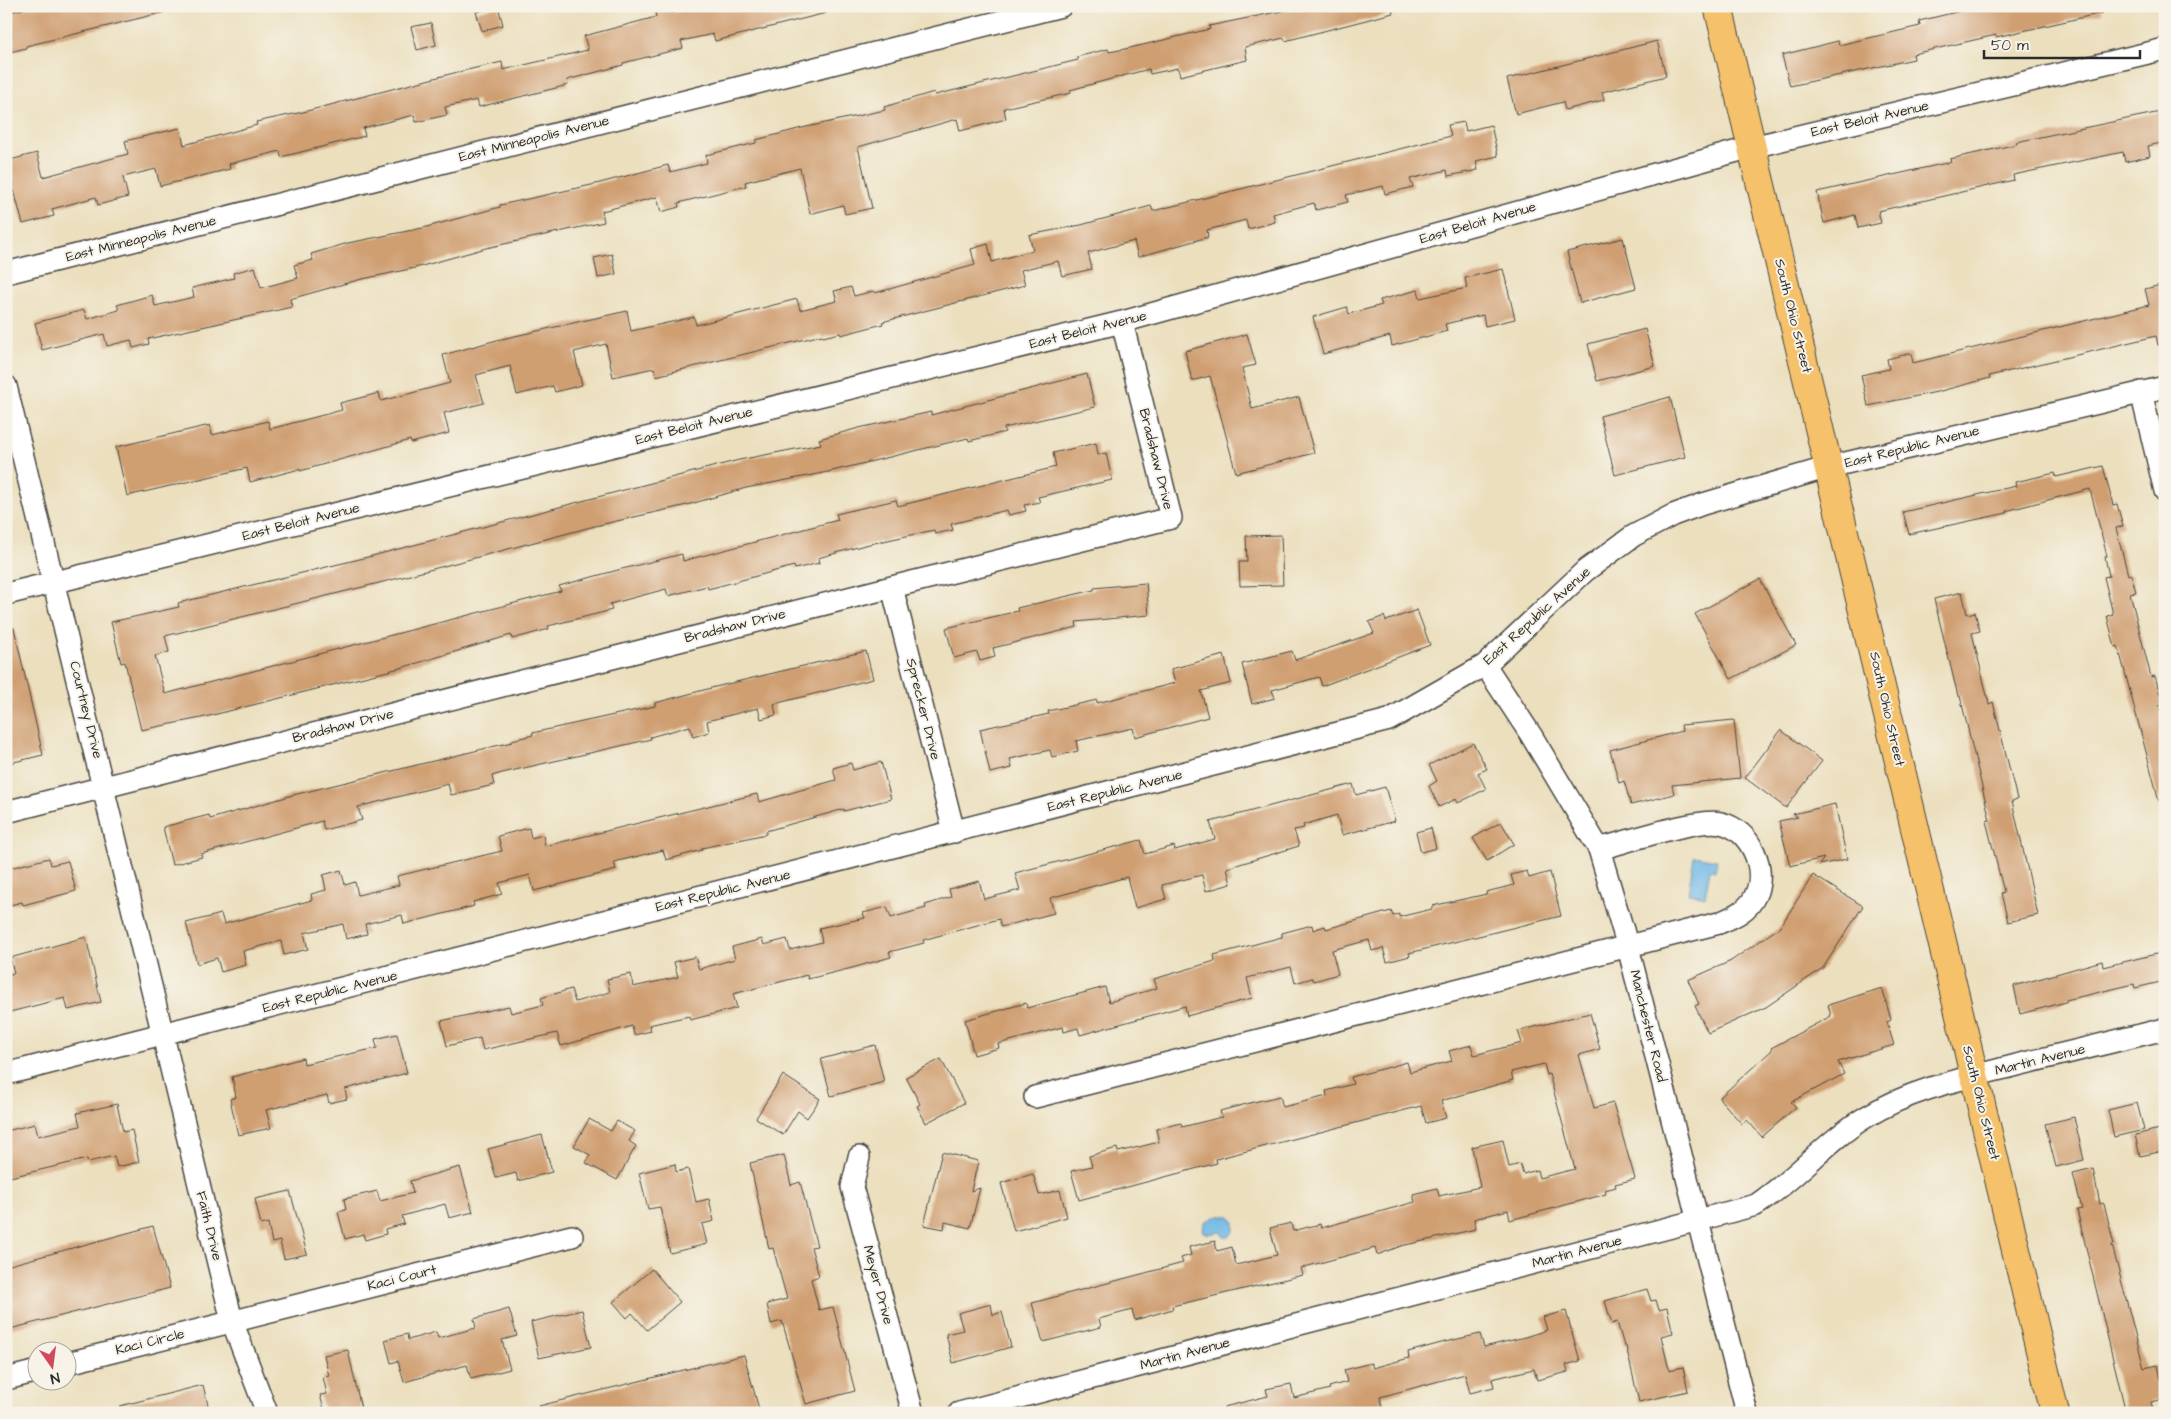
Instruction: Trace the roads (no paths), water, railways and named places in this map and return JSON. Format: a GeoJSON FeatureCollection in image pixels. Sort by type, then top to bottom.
{"type":"FeatureCollection","features":[{"type":"Feature","properties":{"kind":"main road","name":"South Ohio Street"},"geometry":{"type":"LineString","coordinates":[[1718,6],[2056,1413]]}},
{"type":"Feature","properties":{"kind":"street","name":"East Minneapolis Avenue"},"geometry":{"type":"LineString","coordinates":[[6,272],[1061,6]]}},
{"type":"Feature","properties":{"kind":"street","name":"East Beloit Avenue"},"geometry":{"type":"LineString","coordinates":[[6,594],[1122,322],[1752,147],[2165,48]]}},
{"type":"Feature","properties":{"kind":"street","name":"Bradshaw Drive"},"geometry":{"type":"LineString","coordinates":[[6,812],[892,586],[1171,518],[1122,322]]}},
{"type":"Feature","properties":{"kind":"street","name":"Courtney Drive"},"geometry":{"type":"LineString","coordinates":[[6,386],[105,787],[162,1036]]}},
{"type":"Feature","properties":{"kind":"street","name":"East Republic Avenue"},"geometry":{"type":"LineString","coordinates":[[6,1074],[162,1036],[1390,720],[1485,665],[1585,571],[1633,536],[1673,515],[1703,504],[1829,467],[2165,387]]}},
{"type":"Feature","properties":{"kind":"street"},"geometry":{"type":"LineString","coordinates":[[2141,392],[2165,491]]}},
{"type":"Feature","properties":{"kind":"street","name":"Sprecker Drive"},"geometry":{"type":"LineString","coordinates":[[892,586],[954,832]]}},
{"type":"Feature","properties":{"kind":"street","name":"Manchester Road"},"geometry":{"type":"LineString","coordinates":[[1485,665],[1531,735],[1599,849],[1628,947],[1746,1413]]}},
{"type":"Feature","properties":{"kind":"street"},"geometry":{"type":"LineString","coordinates":[[1035,1097],[1719,923],[1741,913],[1755,896],[1760,876],[1758,857],[1743,836],[1722,824],[1703,822],[1599,849]]}},
{"type":"Feature","properties":{"kind":"street","name":"Martin Avenue"},"geometry":{"type":"LineString","coordinates":[[959,1413],[1756,1205],[1782,1188],[1833,1141],[1866,1117],[1910,1095],[1974,1076],[2165,1030]]}},
{"type":"Feature","properties":{"kind":"street","name":"Faith Drive"},"geometry":{"type":"LineString","coordinates":[[162,1036],[232,1321],[267,1413]]}},
{"type":"Feature","properties":{"kind":"street","name":"Meyer Drive"},"geometry":{"type":"LineString","coordinates":[[859,1157],[852,1187],[913,1413]]}},
{"type":"Feature","properties":{"kind":"street","name":"Kaci Court"},"geometry":{"type":"LineString","coordinates":[[232,1321],[572,1236]]}},
{"type":"Feature","properties":{"kind":"street","name":"Kaci Circle"},"geometry":{"type":"LineString","coordinates":[[78,1360],[232,1321]]}},
{"type":"Feature","properties":{"kind":"street"},"geometry":{"type":"LineString","coordinates":[[6,1379],[28,1374]]}},
{"type":"Feature","properties":{"kind":"water"},"geometry":{"type":"Polygon","coordinates":[[[1694,856],[1717,860],[1715,871],[1710,870],[1705,897],[1688,893],[1694,856]]]}},
{"type":"Feature","properties":{"kind":"water"},"geometry":{"type":"Polygon","coordinates":[[[1217,1216],[1228,1216],[1234,1221],[1234,1231],[1229,1237],[1224,1237],[1220,1232],[1208,1234],[1203,1231],[1204,1222],[1217,1216]]]}}]}
